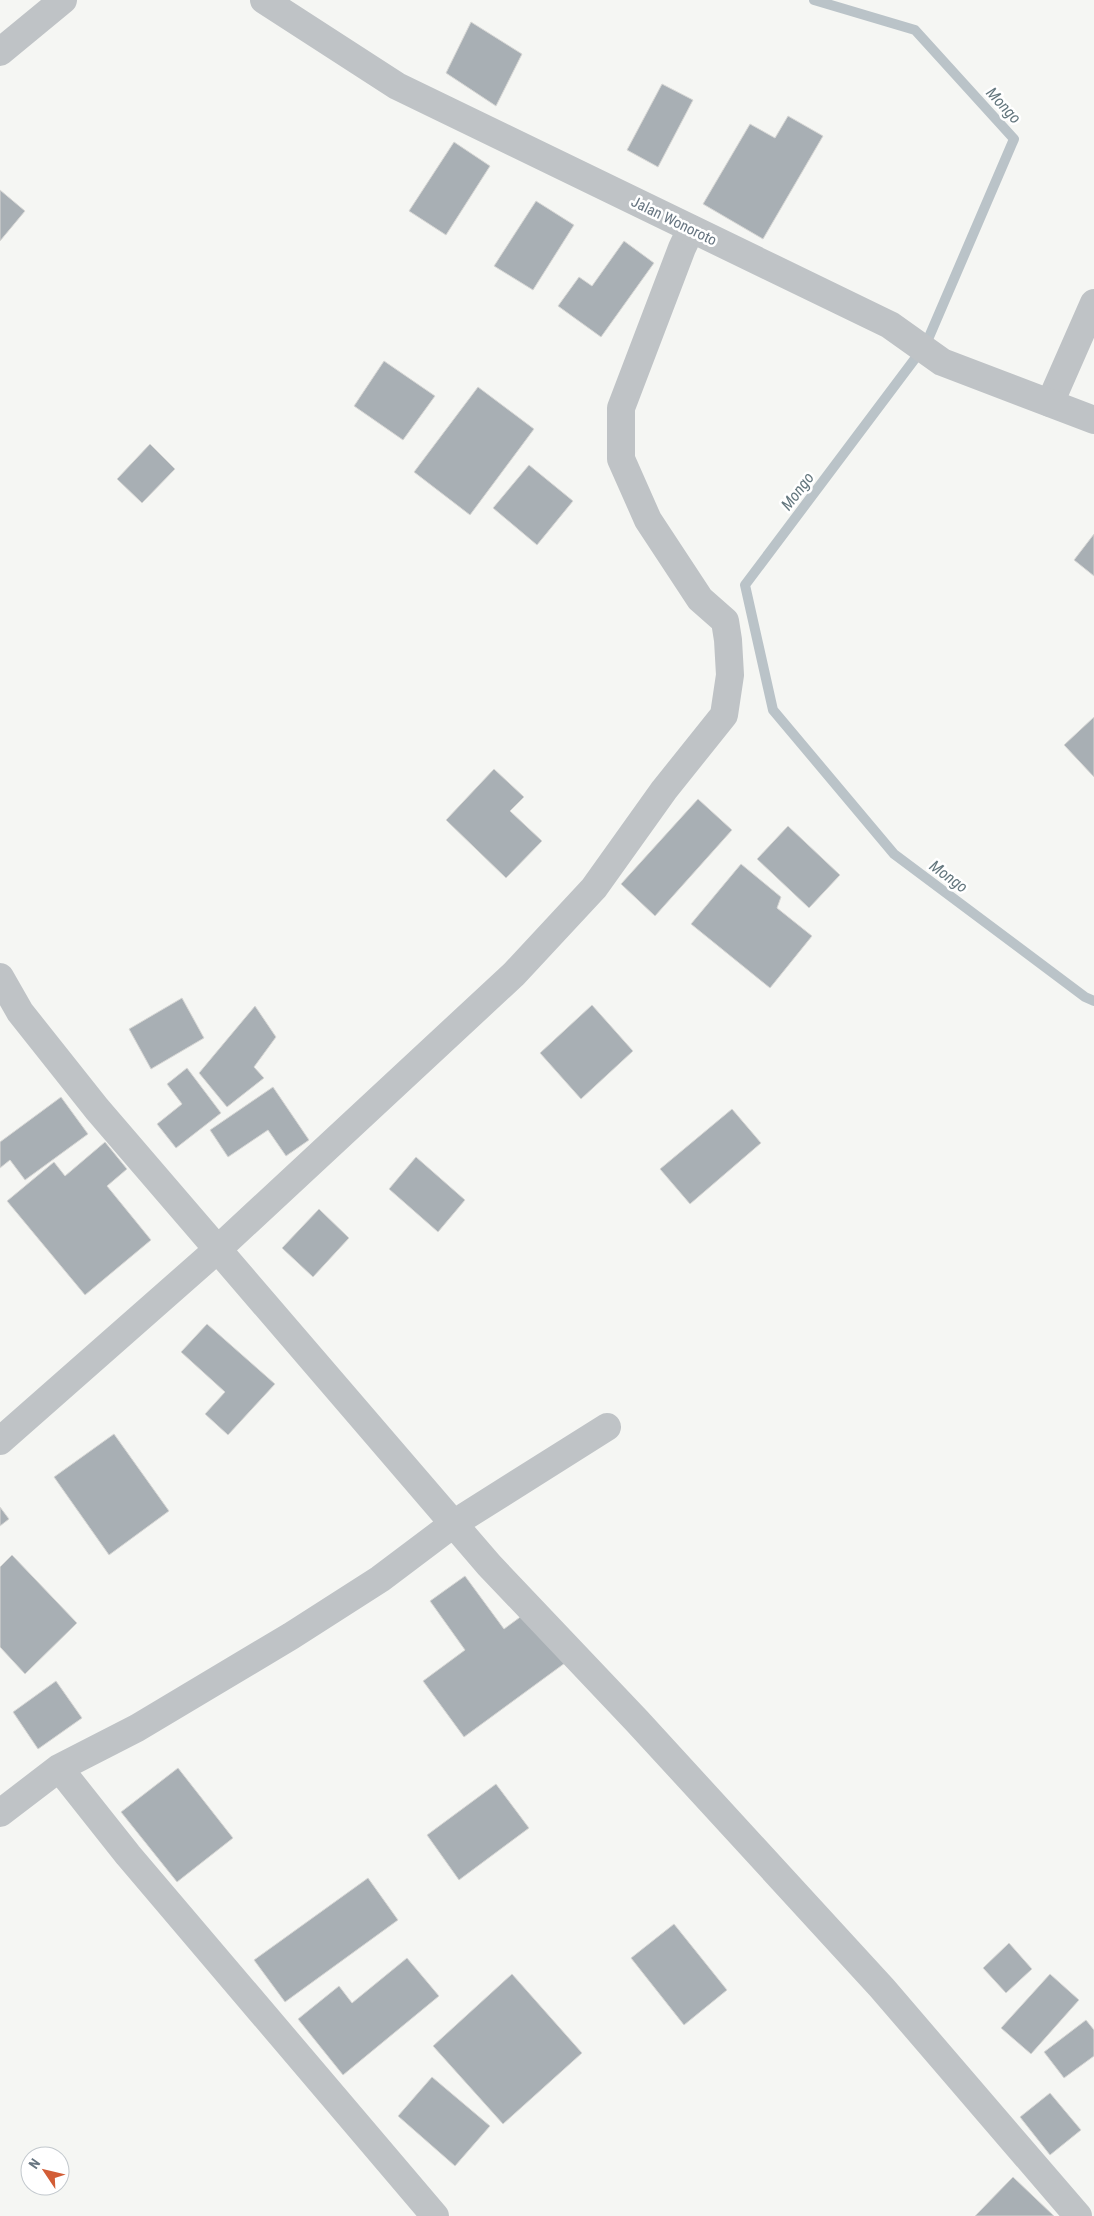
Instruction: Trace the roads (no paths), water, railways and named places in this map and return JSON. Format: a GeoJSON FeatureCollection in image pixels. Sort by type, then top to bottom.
{"type":"FeatureCollection","features":[{"type":"Feature","properties":{"kind":"street"},"geometry":{"type":"LineString","coordinates":[[0,52],[63,0]]}},
{"type":"Feature","properties":{"kind":"street","name":"Jalan Wonoroto"},"geometry":{"type":"LineString","coordinates":[[264,0],[397,86],[890,325],[942,362],[1094,420]]}},
{"type":"Feature","properties":{"kind":"street"},"geometry":{"type":"LineString","coordinates":[[0,1441],[218,1249],[514,974],[594,888],[664,790],[724,715],[730,676],[725,621],[700,599],[648,520],[621,459],[621,408],[682,248],[692,229]]}},
{"type":"Feature","properties":{"kind":"street"},"geometry":{"type":"LineString","coordinates":[[1050,403],[1094,302]]}},
{"type":"Feature","properties":{"kind":"street"},"geometry":{"type":"LineString","coordinates":[[0,977],[20,1012],[97,1108],[489,1565],[637,1721],[882,1988],[1078,2216]]}},
{"type":"Feature","properties":{"kind":"street"},"geometry":{"type":"LineString","coordinates":[[0,1813],[60,1768],[137,1728],[291,1636],[380,1579],[454,1524],[607,1427]]}},
{"type":"Feature","properties":{"kind":"street"},"geometry":{"type":"LineString","coordinates":[[60,1768],[128,1855],[434,2216]]}},
{"type":"Feature","properties":{"kind":"waterway","name":"Mongo"},"geometry":{"type":"LineString","coordinates":[[814,0],[915,30],[1014,139],[926,344],[745,585],[773,710],[894,854],[1085,997],[1094,1001]]}}]}
